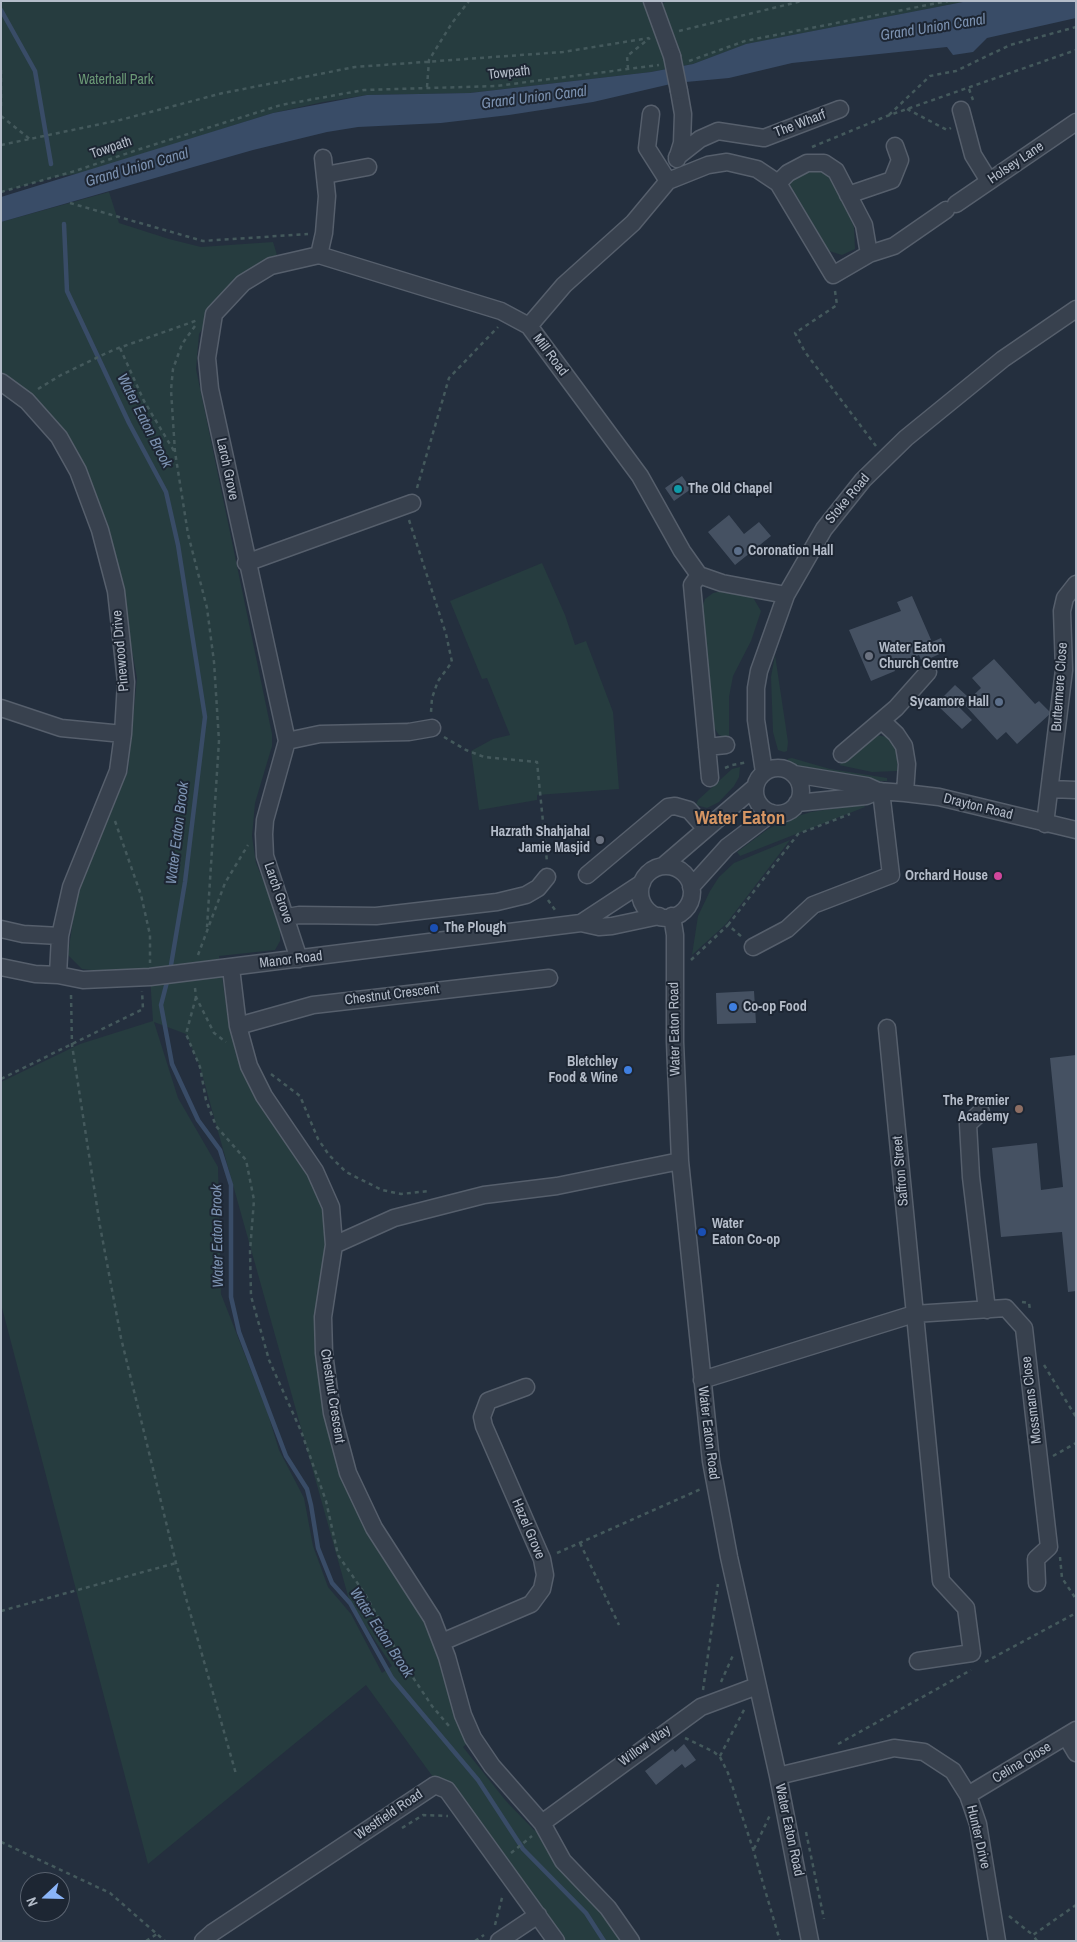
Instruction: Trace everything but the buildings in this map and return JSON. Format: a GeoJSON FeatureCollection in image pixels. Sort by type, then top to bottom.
{"type":"FeatureCollection","features":[{"type":"Feature","properties":{"kind":"street"},"geometry":{"type":"LineString","coordinates":[[653,5],[658,36],[673,61],[683,114],[682,143],[669,180]]}},
{"type":"Feature","properties":{"kind":"street","name":"The Wharf"},"geometry":{"type":"LineString","coordinates":[[677,156],[700,139],[718,131],[764,138],[840,109]]}},
{"type":"Feature","properties":{"kind":"street"},"geometry":{"type":"LineString","coordinates":[[961,110],[973,155],[989,181]]}},
{"type":"Feature","properties":{"kind":"street"},"geometry":{"type":"LineString","coordinates":[[651,114],[647,148],[669,180]]}},
{"type":"Feature","properties":{"kind":"street","name":"Holsey Lane"},"geometry":{"type":"LineString","coordinates":[[869,254],[894,246],[1076,122]]}},
{"type":"Feature","properties":{"kind":"street"},"geometry":{"type":"LineString","coordinates":[[848,194],[892,180],[900,160],[895,146]]}},
{"type":"Feature","properties":{"kind":"street"},"geometry":{"type":"LineString","coordinates":[[319,255],[324,233],[327,196],[323,158]]}},
{"type":"Feature","properties":{"kind":"street","name":"Mill Road"},"geometry":{"type":"LineString","coordinates":[[699,575],[682,551],[640,476],[529,326],[564,284],[633,223],[669,180],[708,164],[727,162],[757,169],[778,183],[833,275]]}},
{"type":"Feature","properties":{"kind":"street"},"geometry":{"type":"LineString","coordinates":[[778,183],[788,173],[807,163],[824,163],[836,171],[864,225],[869,254],[833,275]]}},
{"type":"Feature","properties":{"kind":"street"},"geometry":{"type":"LineString","coordinates":[[325,175],[368,167]]}},
{"type":"Feature","properties":{"kind":"street"},"geometry":{"type":"LineString","coordinates":[[214,314],[243,283],[271,266],[319,255],[509,315],[529,326]]}},
{"type":"Feature","properties":{"kind":"street","name":"Stoke Road"},"geometry":{"type":"LineString","coordinates":[[764,772],[756,720],[756,688],[768,639],[786,595],[824,529],[851,493],[884,458],[975,380],[1076,309]]}},
{"type":"Feature","properties":{"kind":"street","name":"Larch Grove"},"geometry":{"type":"LineString","coordinates":[[214,314],[207,358],[210,389],[246,563],[287,741],[265,820],[265,856],[287,917],[299,959]]}},
{"type":"Feature","properties":{"kind":"street","name":"Pinewood Drive"},"geometry":{"type":"LineString","coordinates":[[1,382],[27,401],[64,446],[78,471],[100,530],[116,591],[126,682],[124,734],[118,771],[108,801],[71,887],[60,936],[58,975]]}},
{"type":"Feature","properties":{"kind":"street"},"geometry":{"type":"LineString","coordinates":[[246,563],[408,505]]}},
{"type":"Feature","properties":{"kind":"street"},"geometry":{"type":"LineString","coordinates":[[710,778],[692,585],[699,575],[722,583],[786,595]]}},
{"type":"Feature","properties":{"kind":"street","name":"Buttermere Close"},"geometry":{"type":"LineString","coordinates":[[1045,824],[1070,667],[1062,611],[1065,598],[1076,584]]}},
{"type":"Feature","properties":{"kind":"street"},"geometry":{"type":"LineString","coordinates":[[842,754],[900,704],[928,672]]}},
{"type":"Feature","properties":{"kind":"street"},"geometry":{"type":"LineString","coordinates":[[1,708],[61,728],[124,734]]}},
{"type":"Feature","properties":{"kind":"street"},"geometry":{"type":"LineString","coordinates":[[882,721],[896,734],[904,746],[907,764],[905,792]]}},
{"type":"Feature","properties":{"kind":"street"},"geometry":{"type":"LineString","coordinates":[[287,741],[320,734],[409,732],[432,728]]}},
{"type":"Feature","properties":{"kind":"street"},"geometry":{"type":"LineString","coordinates":[[707,747],[726,745]]}},
{"type":"Feature","properties":{"kind":"street"},"geometry":{"type":"LineString","coordinates":[[663,866],[680,870],[686,876],[691,887],[687,906],[666,916],[651,913],[642,902],[640,895],[642,883],[647,874],[663,866],[755,787],[764,772],[783,768],[794,774],[800,790],[797,803],[787,812],[772,813],[727,847],[691,887]]}},
{"type":"Feature","properties":{"kind":"street","name":"Drayton Road"},"geometry":{"type":"LineString","coordinates":[[794,774],[867,786],[880,791],[905,792],[939,797],[1076,830]]}},
{"type":"Feature","properties":{"kind":"street"},"geometry":{"type":"LineString","coordinates":[[755,787],[755,794],[760,806],[772,813]]}},
{"type":"Feature","properties":{"kind":"street"},"geometry":{"type":"LineString","coordinates":[[1050,789],[1076,790]]}},
{"type":"Feature","properties":{"kind":"street"},"geometry":{"type":"LineString","coordinates":[[753,947],[787,929],[812,905],[890,874],[880,791]]}},
{"type":"Feature","properties":{"kind":"street","name":"Drayton Road"},"geometry":{"type":"LineString","coordinates":[[797,803],[866,796],[880,791]]}},
{"type":"Feature","properties":{"kind":"street"},"geometry":{"type":"LineString","coordinates":[[586,875],[668,807],[684,807],[705,828]]}},
{"type":"Feature","properties":{"kind":"street"},"geometry":{"type":"LineString","coordinates":[[287,917],[376,916],[497,902],[521,897],[542,882]]}},
{"type":"Feature","properties":{"kind":"street","name":"Manor Road"},"geometry":{"type":"LineString","coordinates":[[574,924],[642,883]]}},
{"type":"Feature","properties":{"kind":"street","name":"Manor Road"},"geometry":{"type":"LineString","coordinates":[[1,967],[35,974],[58,975],[83,980],[146,977],[192,973],[574,924],[599,927],[612,926],[666,916]]}},
{"type":"Feature","properties":{"kind":"street","name":"Water Eaton Road"},"geometry":{"type":"LineString","coordinates":[[666,916],[675,934],[675,1051],[680,1161],[714,1483],[778,1776],[810,1941]]}},
{"type":"Feature","properties":{"kind":"street"},"geometry":{"type":"LineString","coordinates":[[1,929],[23,934],[60,936]]}},
{"type":"Feature","properties":{"kind":"street","name":"Chestnut Crescent"},"geometry":{"type":"LineString","coordinates":[[231,968],[238,1026],[244,1054],[259,1087],[308,1159],[324,1188],[333,1219],[334,1245],[323,1317],[329,1395],[339,1445],[363,1507],[425,1606],[442,1642]]}},
{"type":"Feature","properties":{"kind":"street","name":"Chestnut Crescent"},"geometry":{"type":"LineString","coordinates":[[238,1026],[313,1005],[548,978]]}},
{"type":"Feature","properties":{"kind":"street","name":"Saffron Street"},"geometry":{"type":"LineString","coordinates":[[887,1028],[941,1581],[966,1608],[972,1653],[918,1661]]}},
{"type":"Feature","properties":{"kind":"street"},"geometry":{"type":"LineString","coordinates":[[981,1112],[968,1124],[971,1178],[987,1310]]}},
{"type":"Feature","properties":{"kind":"street"},"geometry":{"type":"LineString","coordinates":[[334,1245],[394,1218],[484,1196],[557,1186],[680,1161]]}},
{"type":"Feature","properties":{"kind":"street","name":"Mossmans Close"},"geometry":{"type":"LineString","coordinates":[[914,1314],[1006,1308],[1024,1328],[1049,1547],[1036,1559],[1037,1583]]}},
{"type":"Feature","properties":{"kind":"street"},"geometry":{"type":"LineString","coordinates":[[702,1380],[914,1314]]}},
{"type":"Feature","properties":{"kind":"street","name":"Hazel Grove"},"geometry":{"type":"LineString","coordinates":[[442,1642],[530,1604],[542,1589],[544,1583],[542,1559],[484,1426],[482,1417],[488,1401],[526,1387]]}},
{"type":"Feature","properties":{"kind":"street"},"geometry":{"type":"LineString","coordinates":[[442,1642],[463,1715],[473,1738],[492,1766],[541,1827],[563,1861],[604,1904],[631,1941]]}},
{"type":"Feature","properties":{"kind":"street","name":"Willow Way"},"geometry":{"type":"LineString","coordinates":[[541,1827],[665,1731],[706,1704],[757,1686]]}},
{"type":"Feature","properties":{"kind":"street"},"geometry":{"type":"LineString","coordinates":[[1071,1734],[1076,1753]]}},
{"type":"Feature","properties":{"kind":"street","name":"Celina Close"},"geometry":{"type":"LineString","coordinates":[[968,1795],[1071,1734]]}},
{"type":"Feature","properties":{"kind":"street","name":"Hunter Drive"},"geometry":{"type":"LineString","coordinates":[[778,1776],[894,1748],[924,1752],[953,1772],[968,1795],[978,1824],[997,1941]]}},
{"type":"Feature","properties":{"kind":"street","name":"Westfield Road"},"geometry":{"type":"LineString","coordinates":[[203,1941],[212,1933],[430,1787],[440,1786],[447,1790],[556,1941]]}},
{"type":"Feature","properties":{"kind":"street"},"geometry":{"type":"LineString","coordinates":[[494,1934],[538,1915]]}},
{"type":"Feature","properties":{"kind":"path"},"geometry":{"type":"LineString","coordinates":[[427,87],[429,60],[452,23],[470,1]]}},
{"type":"Feature","properties":{"kind":"path"},"geometry":{"type":"LineString","coordinates":[[1,145],[52,136],[223,94],[356,67],[429,60],[562,52],[658,36],[802,1]]}},
{"type":"Feature","properties":{"kind":"path","name":"Towpath"},"geometry":{"type":"LineString","coordinates":[[1,192],[75,171],[281,106],[364,90],[496,86],[628,69],[673,61],[745,41],[948,1]]}},
{"type":"Feature","properties":{"kind":"path"},"geometry":{"type":"LineString","coordinates":[[888,116],[930,76],[956,71],[1010,45],[1076,27]]}},
{"type":"Feature","properties":{"kind":"path"},"geometry":{"type":"LineString","coordinates":[[628,69],[627,56],[658,36]]}},
{"type":"Feature","properties":{"kind":"path"},"geometry":{"type":"LineString","coordinates":[[809,148],[888,116],[1076,50]]}},
{"type":"Feature","properties":{"kind":"path"},"geometry":{"type":"LineString","coordinates":[[1,70],[1,109]]}},
{"type":"Feature","properties":{"kind":"path"},"geometry":{"type":"LineString","coordinates":[[1,116],[31,140]]}},
{"type":"Feature","properties":{"kind":"path"},"geometry":{"type":"LineString","coordinates":[[70,203],[203,241],[324,233]]}},
{"type":"Feature","properties":{"kind":"path"},"geometry":{"type":"LineString","coordinates":[[833,275],[837,305],[794,333],[804,352],[884,458]]}},
{"type":"Feature","properties":{"kind":"path"},"geometry":{"type":"LineString","coordinates":[[27,401],[40,387],[81,365],[120,347],[214,314]]}},
{"type":"Feature","properties":{"kind":"path"},"geometry":{"type":"LineString","coordinates":[[206,931],[219,741],[206,608],[188,534],[175,452],[171,390],[173,369],[182,344],[195,325],[214,314]]}},
{"type":"Feature","properties":{"kind":"path"},"geometry":{"type":"LineString","coordinates":[[509,315],[449,378],[408,505],[446,634],[452,662],[438,682],[432,698],[432,728],[452,743],[484,757],[537,762],[548,871],[542,882],[574,924]]}},
{"type":"Feature","properties":{"kind":"path"},"geometry":{"type":"LineString","coordinates":[[120,347],[144,402],[175,452]]}},
{"type":"Feature","properties":{"kind":"path"},"geometry":{"type":"LineString","coordinates":[[1,1079],[142,1009],[150,934],[141,895],[108,801]]}},
{"type":"Feature","properties":{"kind":"path"},"geometry":{"type":"LineString","coordinates":[[675,962],[690,961],[728,925],[798,834],[867,808],[882,810]]}},
{"type":"Feature","properties":{"kind":"path"},"geometry":{"type":"LineString","coordinates":[[244,1054],[214,1033],[196,997],[192,973],[225,883],[249,843],[264,834]]}},
{"type":"Feature","properties":{"kind":"path"},"geometry":{"type":"LineString","coordinates":[[728,925],[753,947]]}},
{"type":"Feature","properties":{"kind":"path"},"geometry":{"type":"LineString","coordinates":[[58,975],[72,995],[72,1045],[100,1226],[122,1338],[176,1563],[236,1774]]}},
{"type":"Feature","properties":{"kind":"path"},"geometry":{"type":"LineString","coordinates":[[196,997],[186,1034],[200,1067],[206,1100],[216,1126],[246,1160],[254,1200],[250,1251],[251,1296],[270,1360],[301,1431],[326,1501],[338,1555],[365,1594],[404,1664],[432,1706],[450,1726]]}},
{"type":"Feature","properties":{"kind":"path"},"geometry":{"type":"LineString","coordinates":[[265,1070],[300,1096],[318,1139],[329,1155],[346,1172],[382,1190],[401,1194],[434,1190]]}},
{"type":"Feature","properties":{"kind":"path"},"geometry":{"type":"LineString","coordinates":[[542,1559],[714,1483]]}},
{"type":"Feature","properties":{"kind":"path"},"geometry":{"type":"LineString","coordinates":[[580,1543],[619,1625]]}},
{"type":"Feature","properties":{"kind":"path"},"geometry":{"type":"LineString","coordinates":[[1,1611],[176,1563]]}},
{"type":"Feature","properties":{"kind":"path"},"geometry":{"type":"LineString","coordinates":[[706,1704],[715,1596],[719,1581]]}},
{"type":"Feature","properties":{"kind":"path"},"geometry":{"type":"LineString","coordinates":[[985,1662],[1076,1613]]}},
{"type":"Feature","properties":{"kind":"path"},"geometry":{"type":"LineString","coordinates":[[706,1704],[736,1649]]}},
{"type":"Feature","properties":{"kind":"path"},"geometry":{"type":"LineString","coordinates":[[833,1747],[976,1667]]}},
{"type":"Feature","properties":{"kind":"path"},"geometry":{"type":"LineString","coordinates":[[720,1757],[747,1704]]}},
{"type":"Feature","properties":{"kind":"path"},"geometry":{"type":"LineString","coordinates":[[665,1731],[700,1744],[720,1757],[734,1787],[780,1941]]}},
{"type":"Feature","properties":{"kind":"path"},"geometry":{"type":"LineString","coordinates":[[754,1849],[771,1814]]}},
{"type":"Feature","properties":{"kind":"path"},"geometry":{"type":"LineString","coordinates":[[399,1830],[423,1815],[467,1817]]}},
{"type":"Feature","properties":{"kind":"path"},"geometry":{"type":"LineString","coordinates":[[510,1854],[541,1827]]}},
{"type":"Feature","properties":{"kind":"path"},"geometry":{"type":"LineString","coordinates":[[1,1842],[110,1893],[164,1941]]}},
{"type":"Feature","properties":{"kind":"path"},"geometry":{"type":"LineString","coordinates":[[475,1941],[494,1934],[509,1874]]}},
{"type":"Feature","properties":{"kind":"path"},"geometry":{"type":"LineString","coordinates":[[991,1902],[1033,1935],[1037,1941]]}},
{"type":"Feature","properties":{"kind":"path"},"geometry":{"type":"LineString","coordinates":[[1033,1935],[1076,1904]]}},
{"type":"Feature","properties":{"kind":"path"},"geometry":{"type":"LineString","coordinates":[[146,1941],[157,1934]]}},
{"type":"Feature","properties":{"kind":"green space","name":"Waterhall Park"},"geometry":{"type":"Polygon","coordinates":[[[1,1],[652,1],[655,8],[667,1],[968,1],[747,44],[693,64],[651,72],[470,93],[367,95],[323,102],[273,113],[82,173],[56,177],[1,192],[1,1]]]}},
{"type":"Feature","properties":{"kind":"green space"},"geometry":{"type":"Polygon","coordinates":[[[811,169],[832,175],[854,227],[855,249],[842,255],[829,251],[789,183],[796,174],[811,169]]]}},
{"type":"Feature","properties":{"kind":"green space"},"geometry":{"type":"Polygon","coordinates":[[[109,192],[119,223],[169,239],[201,247],[273,242],[277,255],[234,279],[199,334],[196,369],[272,734],[272,746],[255,803],[252,836],[256,863],[276,911],[280,929],[280,941],[275,950],[219,956],[228,1018],[236,1055],[250,1088],[301,1160],[323,1206],[327,1245],[314,1322],[315,1344],[325,1409],[430,1634],[469,1742],[463,1747],[506,1801],[534,1830],[544,1835],[624,1941],[564,1941],[535,1900],[439,1778],[433,1777],[366,1685],[148,1864],[1,1304],[1,1082],[80,1044],[153,1021],[150,977],[82,969],[68,955],[77,891],[128,771],[137,678],[123,601],[72,447],[1,375],[1,222],[109,192]],[[154,1022],[178,1098],[218,1167],[221,1294],[267,1411],[279,1450],[304,1498],[313,1546],[328,1587],[351,1614],[382,1673],[392,1666],[350,1603],[200,1067],[186,1034],[154,1022]]]}},
{"type":"Feature","properties":{"kind":"green space"},"geometry":{"type":"Polygon","coordinates":[[[542,563],[565,615],[575,645],[586,641],[613,712],[619,789],[537,795],[537,800],[479,810],[471,751],[493,739],[510,735],[487,678],[482,679],[450,601],[542,563]]]}},
{"type":"Feature","properties":{"kind":"green space"},"geometry":{"type":"Polygon","coordinates":[[[722,591],[752,596],[761,611],[751,641],[733,676],[729,697],[729,739],[719,735],[712,725],[701,611],[705,599],[713,593],[722,591]]]}},
{"type":"Feature","properties":{"kind":"green space"},"geometry":{"type":"Polygon","coordinates":[[[775,655],[788,742],[787,751],[784,752],[778,750],[773,732],[771,677],[775,655]]]}},
{"type":"Feature","properties":{"kind":"green space"},"geometry":{"type":"Polygon","coordinates":[[[876,735],[887,737],[899,752],[897,771],[872,772],[839,765],[876,735]]]}},
{"type":"Feature","properties":{"kind":"green space"},"geometry":{"type":"Polygon","coordinates":[[[792,758],[830,769],[887,778],[887,781],[859,781],[794,767],[787,759],[792,758]]]}},
{"type":"Feature","properties":{"kind":"green space"},"geometry":{"type":"Polygon","coordinates":[[[740,767],[739,777],[734,786],[719,802],[707,808],[696,805],[698,800],[732,769],[740,767]]]}},
{"type":"Feature","properties":{"kind":"green space"},"geometry":{"type":"Polygon","coordinates":[[[863,804],[865,807],[740,856],[737,852],[768,829],[788,819],[811,812],[863,804]]]}},
{"type":"Feature","properties":{"kind":"green space"},"geometry":{"type":"Polygon","coordinates":[[[790,840],[726,924],[692,955],[698,916],[719,877],[734,863],[790,840]]]}},
{"type":"Feature","properties":{"kind":"water","name":"Grand Union Canal"},"geometry":{"type":"Polygon","coordinates":[[[968,1],[1076,1],[1076,18],[987,38],[973,52],[953,55],[947,47],[792,63],[729,78],[675,83],[593,102],[509,115],[441,123],[358,127],[327,132],[253,150],[1,222],[1,197],[273,113],[367,95],[470,93],[651,72],[693,64],[746,44],[968,1]]]}},
{"type":"Feature","properties":{"kind":"waterway","name":"Water Eaton Brook"},"geometry":{"type":"LineString","coordinates":[[1,10],[35,71],[51,164]]}},
{"type":"Feature","properties":{"kind":"waterway","name":"Water Eaton Brook"},"geometry":{"type":"LineString","coordinates":[[64,224],[67,291],[129,423],[166,492],[178,545],[205,717],[185,882],[170,971]]}},
{"type":"Feature","properties":{"kind":"waterway","name":"Water Eaton Brook"},"geometry":{"type":"LineString","coordinates":[[168,978],[161,1005],[172,1064],[198,1120],[220,1150],[231,1185],[231,1297],[239,1332],[286,1456],[307,1489],[318,1548],[332,1583],[350,1603],[392,1678],[478,1780],[523,1849],[586,1913],[604,1941]]}},
{"type":"Feature","properties":{"kind":"place","name":"The Old Chapel"},"geometry":{"type":"Point","coordinates":[678,489]}},
{"type":"Feature","properties":{"kind":"place","name":"Coronation Hall"},"geometry":{"type":"Point","coordinates":[738,551]}},
{"type":"Feature","properties":{"kind":"place","name":"Water Eaton Church Centre"},"geometry":{"type":"Point","coordinates":[869,656]}},
{"type":"Feature","properties":{"kind":"place","name":"Sycamore Hall"},"geometry":{"type":"Point","coordinates":[999,702]}},
{"type":"Feature","properties":{"kind":"place","name":"Hazrath Shahjahal Jamie Masjid"},"geometry":{"type":"Point","coordinates":[600,840]}},
{"type":"Feature","properties":{"kind":"place","name":"Orchard House"},"geometry":{"type":"Point","coordinates":[998,876]}},
{"type":"Feature","properties":{"kind":"place","name":"The Plough"},"geometry":{"type":"Point","coordinates":[434,928]}},
{"type":"Feature","properties":{"kind":"place","name":"Co-op Food"},"geometry":{"type":"Point","coordinates":[733,1007]}},
{"type":"Feature","properties":{"kind":"place","name":"Bletchley Food & Wine"},"geometry":{"type":"Point","coordinates":[628,1070]}},
{"type":"Feature","properties":{"kind":"place","name":"The Premier Academy"},"geometry":{"type":"Point","coordinates":[1019,1109]}},
{"type":"Feature","properties":{"kind":"place","name":"Water Eaton Co-op"},"geometry":{"type":"Point","coordinates":[702,1232]}},
{"type":"Feature","properties":{"kind":"district","name":"Water Eaton"},"geometry":{"type":"Point","coordinates":[740,819]}}]}
